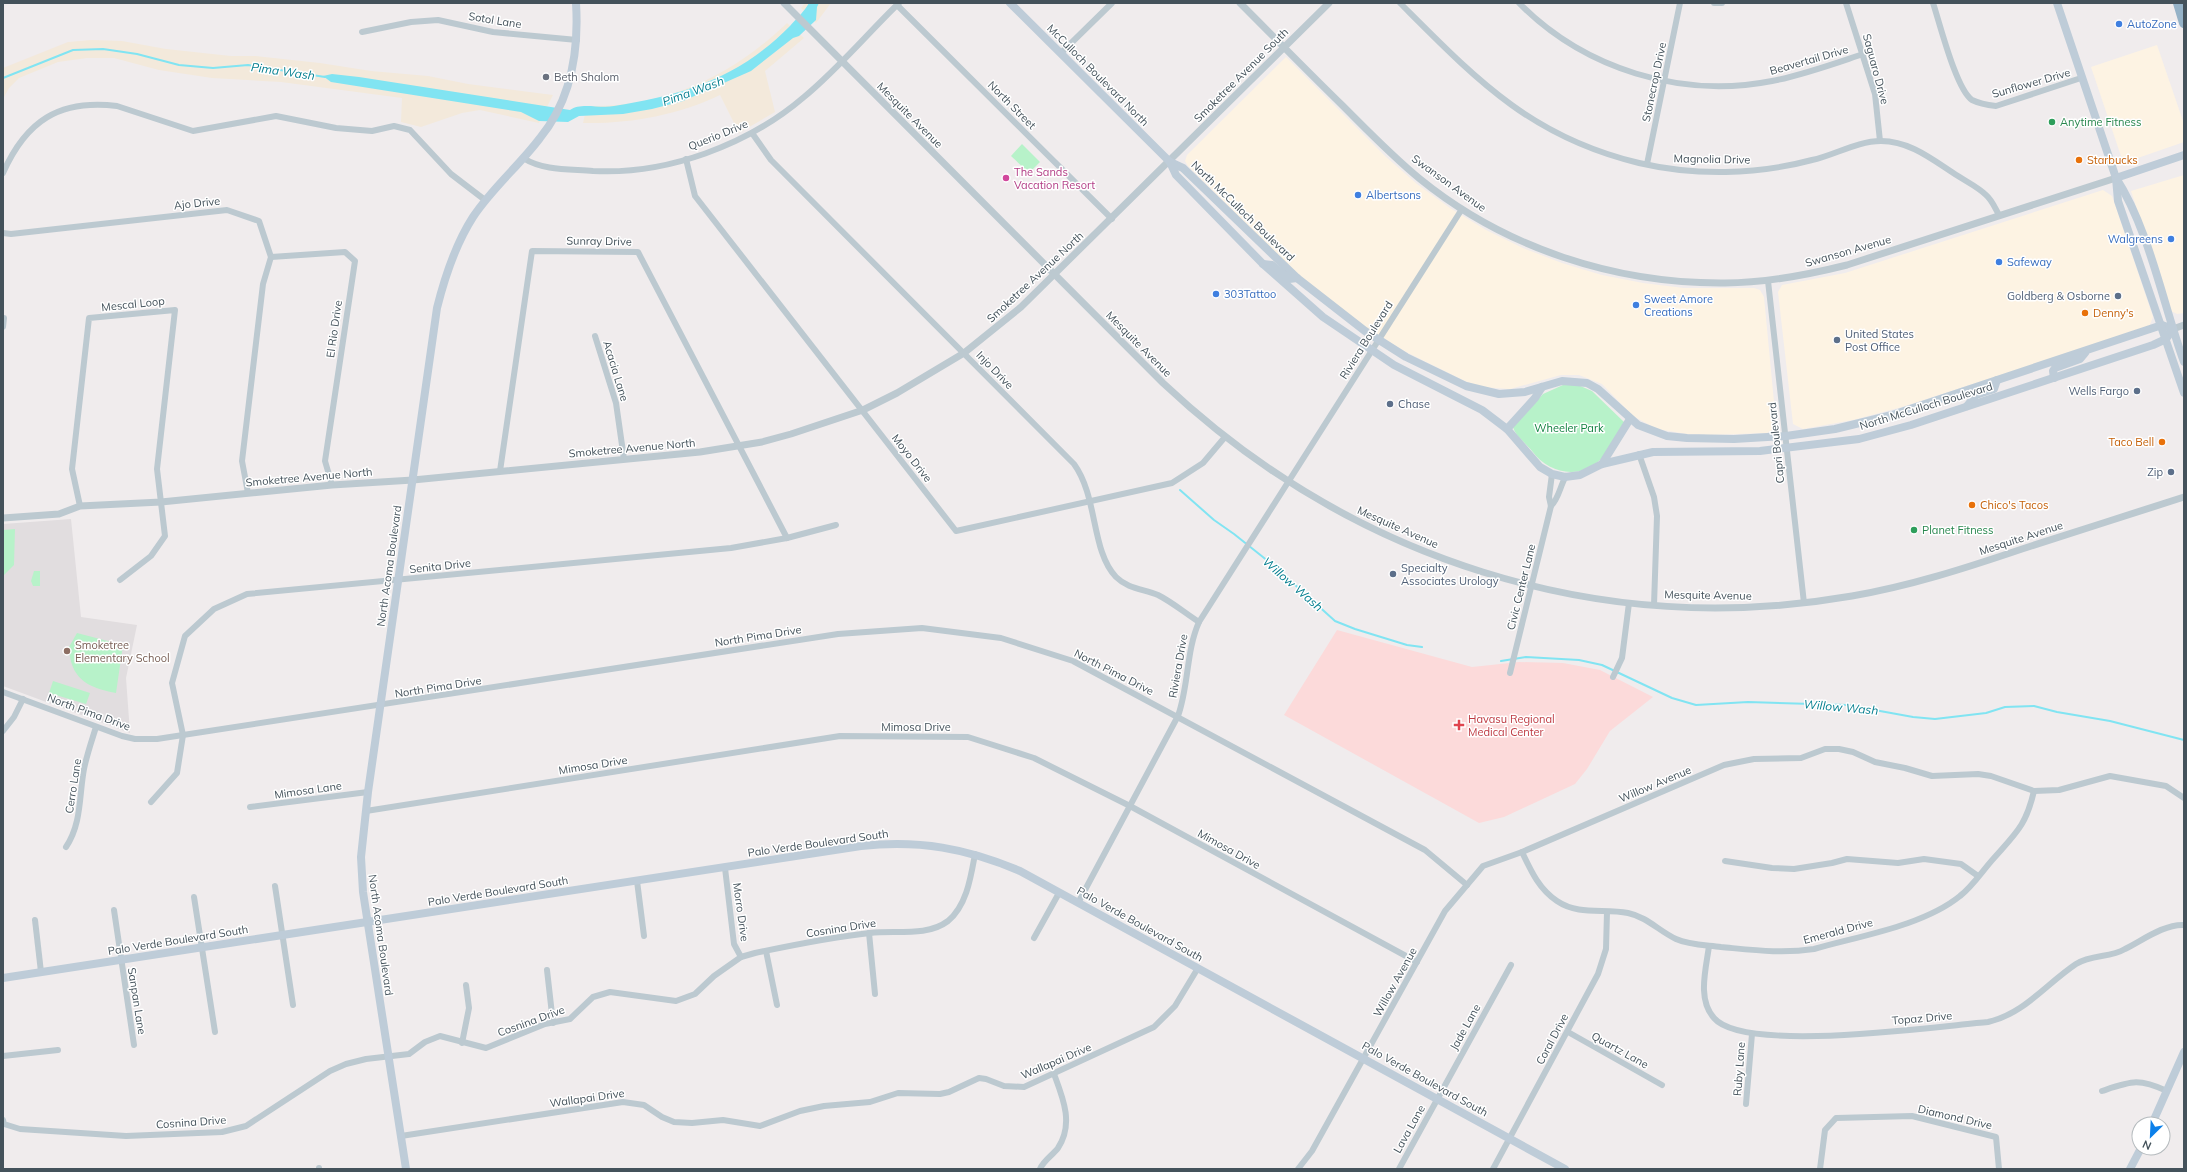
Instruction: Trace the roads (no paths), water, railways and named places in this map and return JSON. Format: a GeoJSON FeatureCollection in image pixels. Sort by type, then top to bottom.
{"type":"FeatureCollection","features":[{"type":"Feature","properties":{"kind":"highway"},"geometry":{"type":"LineString","coordinates":[[2178,3],[2184,22]]}},
{"type":"Feature","properties":{"kind":"main road","name":"North Acoma Boulevard"},"geometry":{"type":"LineString","coordinates":[[406,1169],[367,922],[362,876],[362,838],[437,308],[443,283],[462,237],[485,200],[540,138],[561,104],[574,62],[577,40],[576,3]]}},
{"type":"Feature","properties":{"kind":"main road","name":"McCulloch Boulevard North"},"geometry":{"type":"LineString","coordinates":[[1010,3],[1170,162]]}},
{"type":"Feature","properties":{"kind":"main road"},"geometry":{"type":"LineString","coordinates":[[2057,3],[2116,178],[2128,197],[2137,220],[2184,362]]}},
{"type":"Feature","properties":{"kind":"main road","name":"Swanson Avenue"},"geometry":{"type":"LineString","coordinates":[[2116,178],[2184,155]]}},
{"type":"Feature","properties":{"kind":"main road","name":"North McCulloch Boulevard"},"geometry":{"type":"LineString","coordinates":[[1170,162],[1176,175],[1263,264],[1323,317],[1372,351]]}},
{"type":"Feature","properties":{"kind":"main road","name":"North McCulloch Boulevard"},"geometry":{"type":"LineString","coordinates":[[1170,162],[1183,168],[1297,278],[1378,340],[1441,375],[1482,392],[1513,394],[1542,387]]}},
{"type":"Feature","properties":{"kind":"main road"},"geometry":{"type":"LineString","coordinates":[[2116,178],[2118,201],[2184,393]]}},
{"type":"Feature","properties":{"kind":"main road"},"geometry":{"type":"LineString","coordinates":[[1263,264],[1272,265],[1289,279],[1297,278]]}},
{"type":"Feature","properties":{"kind":"main road"},"geometry":{"type":"LineString","coordinates":[[2164,332],[2173,329]]}},
{"type":"Feature","properties":{"kind":"main road"},"geometry":{"type":"LineString","coordinates":[[2164,332],[2173,329]]}},
{"type":"Feature","properties":{"kind":"main road","name":"North McCulloch Boulevard"},"geometry":{"type":"LineString","coordinates":[[1786,436],[1835,429],[1892,415],[2089,350],[2164,332]]}},
{"type":"Feature","properties":{"kind":"main road","name":"North McCulloch Boulevard"},"geometry":{"type":"LineString","coordinates":[[1602,464],[1639,454],[1670,451],[1727,452],[1787,449],[1859,439],[1911,425],[2054,378],[2164,332]]}},
{"type":"Feature","properties":{"kind":"main road"},"geometry":{"type":"LineString","coordinates":[[2054,378],[2053,371],[2055,368],[2080,359],[2089,350]]}},
{"type":"Feature","properties":{"kind":"main road"},"geometry":{"type":"LineString","coordinates":[[1372,351],[1418,378],[1466,401],[1507,429],[1535,462],[1552,474],[1566,476],[1590,472],[1602,464],[1630,419]]}},
{"type":"Feature","properties":{"kind":"main road"},"geometry":{"type":"LineString","coordinates":[[1967,406],[1976,395],[1994,388],[1997,380]]}},
{"type":"Feature","properties":{"kind":"main road"},"geometry":{"type":"LineString","coordinates":[[1507,429],[1542,387],[1562,381],[1587,383],[1609,398],[1630,419],[1656,433],[1687,438],[1786,436]]}},
{"type":"Feature","properties":{"kind":"main road","name":"Palo Verde Boulevard South"},"geometry":{"type":"LineString","coordinates":[[3,978],[884,844],[930,846],[975,854],[1020,871],[1565,1169]]}},
{"type":"Feature","properties":{"kind":"main road"},"geometry":{"type":"LineString","coordinates":[[2156,1116],[2184,1052]]}},
{"type":"Feature","properties":{"kind":"main road"},"geometry":{"type":"LineString","coordinates":[[2130,1169],[2137,1156]]}},
{"type":"Feature","properties":{"kind":"street","name":"Mesquite Avenue"},"geometry":{"type":"LineString","coordinates":[[784,3],[1164,383],[1225,437],[1288,482],[1334,509],[1396,540],[1472,569],[1530,586],[1629,603],[1736,608],[1804,603],[1853,596],[1929,579],[2184,497]]}},
{"type":"Feature","properties":{"kind":"street"},"geometry":{"type":"LineString","coordinates":[[1061,54],[1112,3]]}},
{"type":"Feature","properties":{"kind":"street","name":"Swanson Avenue"},"geometry":{"type":"LineString","coordinates":[[1240,3],[1389,152],[1420,179],[1462,209],[1525,243],[1564,258],[1603,270],[1644,278],[1725,284],[1768,281],[1807,275],[1847,266],[1999,215],[2116,178]]}},
{"type":"Feature","properties":{"kind":"street","name":"Smoketree Avenue South"},"geometry":{"type":"LineString","coordinates":[[1170,162],[1328,3]]}},
{"type":"Feature","properties":{"kind":"street","name":"Magnolia Drive"},"geometry":{"type":"LineString","coordinates":[[1400,3],[1484,85],[1531,119],[1583,145],[1611,155],[1646,164],[1697,171],[1756,170],[1813,160],[1863,143],[1880,141],[1902,144],[1921,152],[1984,193],[1999,215]]}},
{"type":"Feature","properties":{"kind":"street","name":"Beavertail Drive"},"geometry":{"type":"LineString","coordinates":[[1519,3],[1558,36],[1590,55],[1617,68],[1664,81],[1706,86],[1751,85],[1795,76],[1862,54]]}},
{"type":"Feature","properties":{"kind":"street","name":"Stonecrop Drive"},"geometry":{"type":"LineString","coordinates":[[1646,164],[1680,3]]}},
{"type":"Feature","properties":{"kind":"street"},"geometry":{"type":"LineString","coordinates":[[1714,3],[1722,3]]}},
{"type":"Feature","properties":{"kind":"street","name":"Saguaro Drive"},"geometry":{"type":"LineString","coordinates":[[1846,3],[1875,94],[1880,141]]}},
{"type":"Feature","properties":{"kind":"street","name":"Sunflower Drive"},"geometry":{"type":"LineString","coordinates":[[1933,3],[1960,86],[1971,99],[1983,105],[1996,106],[2082,78]]}},
{"type":"Feature","properties":{"kind":"street","name":"Querio Drive"},"geometry":{"type":"LineString","coordinates":[[522,158],[542,166],[603,171],[657,166],[686,159],[729,144],[752,133],[803,98],[898,4]]}},
{"type":"Feature","properties":{"kind":"street","name":"North Street"},"geometry":{"type":"LineString","coordinates":[[898,4],[1112,219]]}},
{"type":"Feature","properties":{"kind":"street","name":"Sotol Lane"},"geometry":{"type":"LineString","coordinates":[[362,32],[411,22],[438,20],[493,32],[577,40]]}},
{"type":"Feature","properties":{"kind":"street"},"geometry":{"type":"LineString","coordinates":[[3,173],[16,146],[38,123],[66,108],[98,104],[117,106],[193,131],[276,116],[336,128],[372,131],[394,126],[405,128],[410,130],[452,174],[485,200]]}},
{"type":"Feature","properties":{"kind":"street","name":"Injo Drive"},"geometry":{"type":"LineString","coordinates":[[752,133],[771,160],[1074,464],[1086,486],[1104,557],[1110,570],[1117,578],[1135,589],[1157,595],[1199,622]]}},
{"type":"Feature","properties":{"kind":"street","name":"Moyo Drive"},"geometry":{"type":"LineString","coordinates":[[686,159],[695,196],[956,531],[1172,483],[1203,463],[1225,437]]}},
{"type":"Feature","properties":{"kind":"street","name":"Smoketree Avenue North"},"geometry":{"type":"LineString","coordinates":[[3,518],[59,514],[80,506],[161,502],[332,485],[413,480],[700,452],[740,446],[791,434],[863,410],[897,393],[964,353],[1002,324],[1055,275],[1170,162]]}},
{"type":"Feature","properties":{"kind":"street","name":"Riviera Boulevard"},"geometry":{"type":"LineString","coordinates":[[1288,482],[1462,209]]}},
{"type":"Feature","properties":{"kind":"street","name":"Ajo Drive"},"geometry":{"type":"LineString","coordinates":[[3,232],[11,234],[227,210],[259,221],[271,257]]}},
{"type":"Feature","properties":{"kind":"street","name":"Sunray Drive"},"geometry":{"type":"LineString","coordinates":[[500,471],[532,250],[638,252],[787,538]]}},
{"type":"Feature","properties":{"kind":"street","name":"El Rio Drive"},"geometry":{"type":"LineString","coordinates":[[271,257],[345,252],[354,261],[325,461],[332,485]]}},
{"type":"Feature","properties":{"kind":"street"},"geometry":{"type":"LineString","coordinates":[[248,493],[242,461],[263,284],[271,257]]}},
{"type":"Feature","properties":{"kind":"street","name":"Capri Boulevard"},"geometry":{"type":"LineString","coordinates":[[1768,281],[1804,603]]}},
{"type":"Feature","properties":{"kind":"street","name":"Mescal Loop"},"geometry":{"type":"LineString","coordinates":[[80,506],[72,469],[88,318],[175,310],[157,469],[161,502]]}},
{"type":"Feature","properties":{"kind":"street"},"geometry":{"type":"LineString","coordinates":[[3,327],[4,318]]}},
{"type":"Feature","properties":{"kind":"street"},"geometry":{"type":"LineString","coordinates":[[2173,329],[2184,325]]}},
{"type":"Feature","properties":{"kind":"street","name":"Acacia Lane"},"geometry":{"type":"LineString","coordinates":[[595,336],[616,403],[624,459]]}},
{"type":"Feature","properties":{"kind":"street"},"geometry":{"type":"LineString","coordinates":[[1639,454],[1654,496],[1657,516],[1654,605]]}},
{"type":"Feature","properties":{"kind":"street","name":"Civic Center Lane"},"geometry":{"type":"LineString","coordinates":[[1551,506],[1549,497],[1552,474]]}},
{"type":"Feature","properties":{"kind":"street","name":"Civic Center Lane"},"geometry":{"type":"LineString","coordinates":[[1510,673],[1530,586],[1551,506],[1556,500],[1560,487],[1566,476]]}},
{"type":"Feature","properties":{"kind":"street","name":"Riviera Drive"},"geometry":{"type":"LineString","coordinates":[[1078,903],[1178,716],[1186,686],[1191,642],[1199,622],[1288,482]]}},
{"type":"Feature","properties":{"kind":"street"},"geometry":{"type":"LineString","coordinates":[[120,580],[151,556],[165,536],[161,502]]}},
{"type":"Feature","properties":{"kind":"street","name":"Senita Drive"},"geometry":{"type":"LineString","coordinates":[[183,735],[172,683],[185,636],[214,609],[247,594],[731,548],[787,538],[836,525]]}},
{"type":"Feature","properties":{"kind":"street"},"geometry":{"type":"LineString","coordinates":[[1613,677],[1622,658],[1629,603]]}},
{"type":"Feature","properties":{"kind":"street","name":"North Pima Drive"},"geometry":{"type":"LineString","coordinates":[[3,692],[135,739],[157,739],[381,706],[838,634],[922,628],[1001,638],[1073,661],[1178,716],[1425,850],[1467,885]]}},
{"type":"Feature","properties":{"kind":"street"},"geometry":{"type":"LineString","coordinates":[[3,731],[14,717],[23,698]]}},
{"type":"Feature","properties":{"kind":"street","name":"Cerro Lane"},"geometry":{"type":"LineString","coordinates":[[66,846],[74,831],[78,818],[84,768],[96,726]]}},
{"type":"Feature","properties":{"kind":"street"},"geometry":{"type":"LineString","coordinates":[[151,802],[177,773],[183,735]]}},
{"type":"Feature","properties":{"kind":"street","name":"Mimosa Drive"},"geometry":{"type":"LineString","coordinates":[[366,811],[840,736],[968,738],[1034,758],[1130,806],[1417,962]]}},
{"type":"Feature","properties":{"kind":"street","name":"Willow Avenue"},"geometry":{"type":"LineString","coordinates":[[1298,1169],[1312,1151],[1445,911],[1483,866],[1522,852],[1724,765],[1754,759],[1801,758],[1825,749],[1839,749],[1853,752],[1875,762],[1932,776],[1978,774],[1991,776],[2034,791],[2059,790],[2110,776],[2166,786],[2184,798]]}},
{"type":"Feature","properties":{"kind":"street","name":"Emerald Drive"},"geometry":{"type":"LineString","coordinates":[[1522,852],[1536,880],[1558,902],[1585,911],[1626,913],[1638,916],[1676,939],[1709,946],[1778,953],[1814,949],[1922,918],[1942,909],[1961,896],[2024,823],[2034,791]]}},
{"type":"Feature","properties":{"kind":"street","name":"Mimosa Lane"},"geometry":{"type":"LineString","coordinates":[[250,808],[368,792]]}},
{"type":"Feature","properties":{"kind":"street","name":"Cosnina Drive"},"geometry":{"type":"LineString","coordinates":[[3,1120],[4,1124],[9,1127],[20,1129],[126,1136],[222,1132],[246,1126],[330,1071],[366,1059],[409,1054],[424,1042],[440,1036],[462,1043],[486,1048],[545,1024],[570,1019],[592,997],[610,992],[659,1000],[676,1001],[695,994],[714,976],[741,957],[766,951],[870,933],[923,931],[947,921],[956,912],[967,890],[975,854]]}},
{"type":"Feature","properties":{"kind":"street"},"geometry":{"type":"LineString","coordinates":[[1725,861],[1772,868],[1794,869],[1852,858],[1898,862],[1924,859],[1961,864],[1978,876]]}},
{"type":"Feature","properties":{"kind":"street","name":"Morro Drive"},"geometry":{"type":"LineString","coordinates":[[725,868],[734,944],[741,957]]}},
{"type":"Feature","properties":{"kind":"street"},"geometry":{"type":"LineString","coordinates":[[637,881],[644,936]]}},
{"type":"Feature","properties":{"kind":"street"},"geometry":{"type":"LineString","coordinates":[[275,886],[293,1005]]}},
{"type":"Feature","properties":{"kind":"street"},"geometry":{"type":"LineString","coordinates":[[1034,938],[1059,893]]}},
{"type":"Feature","properties":{"kind":"street"},"geometry":{"type":"LineString","coordinates":[[194,897],[215,1032]]}},
{"type":"Feature","properties":{"kind":"street","name":"Sanpan Lane"},"geometry":{"type":"LineString","coordinates":[[114,910],[134,1045]]}},
{"type":"Feature","properties":{"kind":"street","name":"Coral Drive"},"geometry":{"type":"LineString","coordinates":[[1493,1169],[1568,1032],[1603,962],[1606,949],[1607,912]]}},
{"type":"Feature","properties":{"kind":"street"},"geometry":{"type":"LineString","coordinates":[[35,920],[41,972]]}},
{"type":"Feature","properties":{"kind":"street","name":"Topaz Drive"},"geometry":{"type":"LineString","coordinates":[[1709,946],[1704,994],[1708,1009],[1715,1020],[1724,1026],[1752,1034],[1805,1038],[1988,1022],[2002,1019],[2014,1013],[2076,964],[2087,959],[2122,951],[2157,932],[2176,925],[2184,925]]}},
{"type":"Feature","properties":{"kind":"street"},"geometry":{"type":"LineString","coordinates":[[870,933],[875,994]]}},
{"type":"Feature","properties":{"kind":"street"},"geometry":{"type":"LineString","coordinates":[[766,951],[777,1005]]}},
{"type":"Feature","properties":{"kind":"street","name":"Jade Lane"},"geometry":{"type":"LineString","coordinates":[[1438,1099],[1511,965]]}},
{"type":"Feature","properties":{"kind":"street","name":"Wallapai Drive"},"geometry":{"type":"LineString","coordinates":[[401,1136],[623,1102],[644,1105],[662,1117],[674,1122],[692,1123],[723,1120],[760,1126],[800,1111],[824,1106],[870,1102],[898,1093],[940,1094],[949,1092],[979,1078],[1014,1088],[1031,1085],[1154,1027],[1175,1006],[1198,968]]}},
{"type":"Feature","properties":{"kind":"street"},"geometry":{"type":"LineString","coordinates":[[546,970],[553,1023]]}},
{"type":"Feature","properties":{"kind":"street"},"geometry":{"type":"LineString","coordinates":[[462,1043],[469,1008],[466,985]]}},
{"type":"Feature","properties":{"kind":"street","name":"Quartz Lane"},"geometry":{"type":"LineString","coordinates":[[1568,1032],[1662,1085]]}},
{"type":"Feature","properties":{"kind":"street","name":"Ruby Lane"},"geometry":{"type":"LineString","coordinates":[[1746,1104],[1752,1034]]}},
{"type":"Feature","properties":{"kind":"street"},"geometry":{"type":"LineString","coordinates":[[3,1056],[58,1050]]}},
{"type":"Feature","properties":{"kind":"street"},"geometry":{"type":"LineString","coordinates":[[1040,1169],[1050,1155],[1056,1150],[1066,1133],[1067,1122],[1064,1100],[1054,1074]]}},
{"type":"Feature","properties":{"kind":"street"},"geometry":{"type":"LineString","coordinates":[[2102,1091],[2128,1083],[2147,1082],[2167,1091]]}},
{"type":"Feature","properties":{"kind":"street","name":"Lava Lane"},"geometry":{"type":"LineString","coordinates":[[1399,1169],[1438,1099]]}},
{"type":"Feature","properties":{"kind":"street","name":"Diamond Drive"},"geometry":{"type":"LineString","coordinates":[[1820,1169],[1825,1130],[1836,1118],[1912,1116],[1996,1137],[1999,1169]]}},
{"type":"Feature","properties":{"kind":"water"},"geometry":{"type":"Polygon","coordinates":[[[809,3],[819,3],[817,7],[816,20],[799,36],[793,38],[751,71],[683,101],[652,109],[623,114],[579,116],[568,122],[539,121],[521,112],[331,82],[323,76],[332,74],[359,77],[570,110],[580,106],[609,107],[640,102],[687,90],[730,71],[751,59],[771,44],[803,12],[809,3]]]}},
{"type":"Feature","properties":{"kind":"waterway","name":"Pima Wash"},"geometry":{"type":"LineString","coordinates":[[3,78],[73,50],[103,49],[137,54],[179,65],[213,68],[248,65],[325,77]]}},
{"type":"Feature","properties":{"kind":"waterway","name":"Willow Wash"},"geometry":{"type":"LineString","coordinates":[[1180,490],[1214,520],[1273,565],[1335,621],[1355,629],[1407,645],[1422,647]]}},
{"type":"Feature","properties":{"kind":"waterway","name":"Willow Wash"},"geometry":{"type":"LineString","coordinates":[[1501,661],[1526,657],[1579,660],[1602,665],[1672,698],[1696,705],[1748,702],[1847,705],[1913,717],[1935,719],[1986,713],[2005,707],[2034,706],[2057,712],[2110,721],[2184,740]]}},
{"type":"Feature","properties":{"kind":"place","name":"AutoZone"},"geometry":{"type":"Point","coordinates":[2119,24]}},
{"type":"Feature","properties":{"kind":"place","name":"Beth Shalom"},"geometry":{"type":"Point","coordinates":[546,77]}},
{"type":"Feature","properties":{"kind":"place","name":"Anytime Fitness"},"geometry":{"type":"Point","coordinates":[2052,122]}},
{"type":"Feature","properties":{"kind":"place","name":"Starbucks"},"geometry":{"type":"Point","coordinates":[2079,160]}},
{"type":"Feature","properties":{"kind":"place","name":"The Sands Vacation Resort"},"geometry":{"type":"Point","coordinates":[1006,178]}},
{"type":"Feature","properties":{"kind":"place","name":"Albertsons"},"geometry":{"type":"Point","coordinates":[1358,195]}},
{"type":"Feature","properties":{"kind":"place","name":"Walgreens"},"geometry":{"type":"Point","coordinates":[2171,239]}},
{"type":"Feature","properties":{"kind":"place","name":"Safeway"},"geometry":{"type":"Point","coordinates":[1999,262]}},
{"type":"Feature","properties":{"kind":"place","name":"303Tattoo"},"geometry":{"type":"Point","coordinates":[1216,294]}},
{"type":"Feature","properties":{"kind":"place","name":"Goldberg & Osborne"},"geometry":{"type":"Point","coordinates":[2118,296]}},
{"type":"Feature","properties":{"kind":"place","name":"Sweet Amore Creations"},"geometry":{"type":"Point","coordinates":[1636,305]}},
{"type":"Feature","properties":{"kind":"place","name":"Denny's"},"geometry":{"type":"Point","coordinates":[2085,313]}},
{"type":"Feature","properties":{"kind":"place","name":"United States Post Office"},"geometry":{"type":"Point","coordinates":[1837,340]}},
{"type":"Feature","properties":{"kind":"place","name":"Wells Fargo"},"geometry":{"type":"Point","coordinates":[2137,391]}},
{"type":"Feature","properties":{"kind":"place","name":"Chase"},"geometry":{"type":"Point","coordinates":[1390,404]}},
{"type":"Feature","properties":{"kind":"place","name":"Taco Bell"},"geometry":{"type":"Point","coordinates":[2162,442]}},
{"type":"Feature","properties":{"kind":"place","name":"Zip"},"geometry":{"type":"Point","coordinates":[2171,472]}},
{"type":"Feature","properties":{"kind":"place","name":"Chico's Tacos"},"geometry":{"type":"Point","coordinates":[1972,505]}},
{"type":"Feature","properties":{"kind":"place","name":"Planet Fitness"},"geometry":{"type":"Point","coordinates":[1914,530]}},
{"type":"Feature","properties":{"kind":"place","name":"Specialty Associates Urology"},"geometry":{"type":"Point","coordinates":[1393,574]}},
{"type":"Feature","properties":{"kind":"place","name":"Smoketree Elementary School"},"geometry":{"type":"Point","coordinates":[67,651]}},
{"type":"Feature","properties":{"kind":"place","name":"Havasu Regional Medical Center"},"geometry":{"type":"Point","coordinates":[1459,725]}},
{"type":"Feature","properties":{"kind":"park label","name":"Wheeler Park"},"geometry":{"type":"Point","coordinates":[1569,428]}}]}
